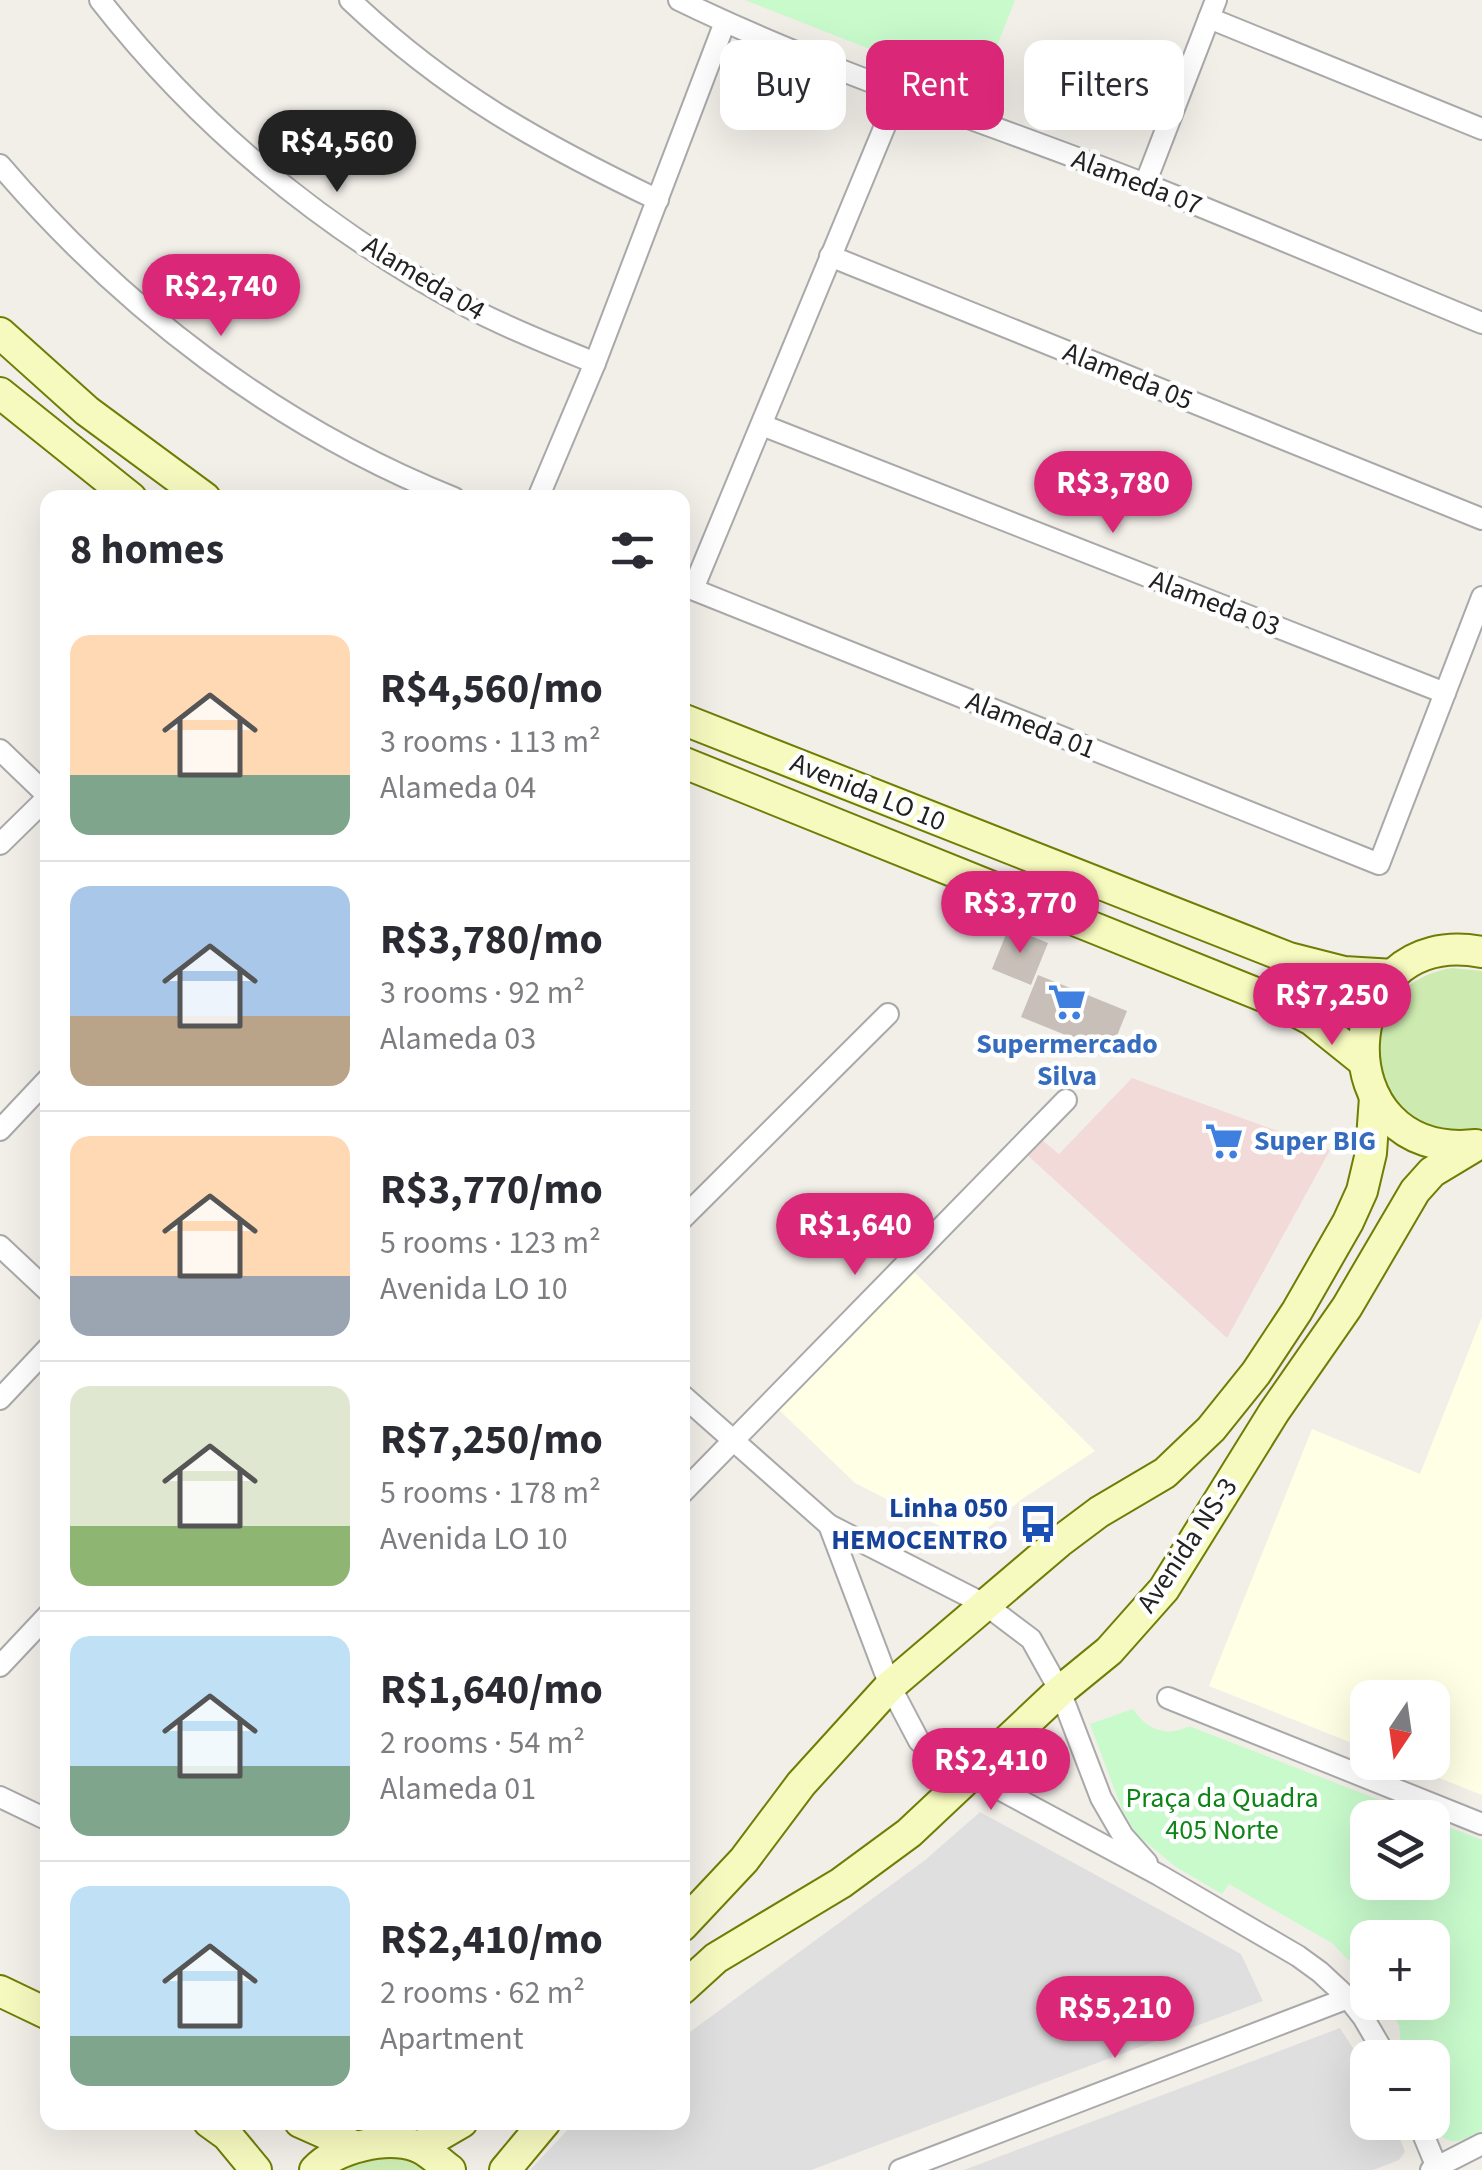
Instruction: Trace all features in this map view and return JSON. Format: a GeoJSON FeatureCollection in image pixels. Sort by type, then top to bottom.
{"type":"FeatureCollection","features":[{"type":"Feature","properties":{"kind":"street","name":"Alameda 04"},"geometry":{"type":"LineString","coordinates":[[100,0],[146,59],[192,107],[291,194],[404,270],[469,308],[595,363]]}},
{"type":"Feature","properties":{"kind":"street"},"geometry":{"type":"LineString","coordinates":[[350,0],[440,78],[506,122],[658,200]]}},
{"type":"Feature","properties":{"kind":"street","name":"Alameda 07"},"geometry":{"type":"LineString","coordinates":[[680,0],[866,79]]}},
{"type":"Feature","properties":{"kind":"street"},"geometry":{"type":"LineString","coordinates":[[1145,184],[1212,9],[1482,128]]}},
{"type":"Feature","properties":{"kind":"street"},"geometry":{"type":"LineString","coordinates":[[541,490],[595,363],[725,22]]}},
{"type":"Feature","properties":{"kind":"street"},"geometry":{"type":"LineString","coordinates":[[690,583],[762,425],[883,130]]}},
{"type":"Feature","properties":{"kind":"street","name":"Alameda 07"},"geometry":{"type":"LineString","coordinates":[[1001,130],[1145,184],[1482,323]]}},
{"type":"Feature","properties":{"kind":"street"},"geometry":{"type":"LineString","coordinates":[[0,165],[41,213],[118,288],[229,377],[349,451],[436,490]]}},
{"type":"Feature","properties":{"kind":"street","name":"Alameda 05"},"geometry":{"type":"LineString","coordinates":[[830,256],[1482,519]]}},
{"type":"Feature","properties":{"kind":"street"},"geometry":{"type":"LineString","coordinates":[[0,332],[87,411],[194,490]]}},
{"type":"Feature","properties":{"kind":"street"},"geometry":{"type":"LineString","coordinates":[[0,392],[121,490]]}},
{"type":"Feature","properties":{"kind":"street","name":"Alameda 03"},"geometry":{"type":"LineString","coordinates":[[762,425],[1445,693]]}},
{"type":"Feature","properties":{"kind":"street","name":"Alameda 01"},"geometry":{"type":"LineString","coordinates":[[690,588],[1379,864],[1445,693]]}},
{"type":"Feature","properties":{"kind":"street"},"geometry":{"type":"LineString","coordinates":[[1445,693],[1482,597]]}},
{"type":"Feature","properties":{"kind":"street","name":"Avenida LO 10"},"geometry":{"type":"LineString","coordinates":[[690,722],[1289,958],[1344,972],[1394,974]]}},
{"type":"Feature","properties":{"kind":"street"},"geometry":{"type":"LineString","coordinates":[[0,750],[40,789]]}},
{"type":"Feature","properties":{"kind":"street","name":"Avenida LO 10"},"geometry":{"type":"LineString","coordinates":[[690,765],[1278,1002],[1312,1020],[1362,1061]]}},
{"type":"Feature","properties":{"kind":"street"},"geometry":{"type":"LineString","coordinates":[[0,844],[40,805]]}},
{"type":"Feature","properties":{"kind":"street"},"geometry":{"type":"LineString","coordinates":[[1394,974],[1418,958],[1469,951],[1482,932]]}},
{"type":"Feature","properties":{"kind":"street","name":"Avenida NS-3"},"geometry":{"type":"LineString","coordinates":[[1394,974],[1368,1014],[1362,1042],[1362,1061],[1375,1097],[1392,1120],[1416,1136],[1444,1145],[1478,1145]]}},
{"type":"Feature","properties":{"kind":"street"},"geometry":{"type":"LineString","coordinates":[[690,1212],[888,1014]]}},
{"type":"Feature","properties":{"kind":"street"},"geometry":{"type":"LineString","coordinates":[[0,1130],[40,1088]]}},
{"type":"Feature","properties":{"kind":"street","name":"Avenida NS-3"},"geometry":{"type":"LineString","coordinates":[[690,1917],[744,1860],[801,1784],[890,1686],[1078,1527],[1165,1473],[1186,1455],[1256,1373],[1298,1310],[1362,1190],[1372,1153],[1375,1097]]}},
{"type":"Feature","properties":{"kind":"street"},"geometry":{"type":"LineString","coordinates":[[690,1484],[1066,1100]]}},
{"type":"Feature","properties":{"kind":"street","name":"Avenida NS-3"},"geometry":{"type":"LineString","coordinates":[[690,1982],[716,1958],[841,1883],[909,1833],[1060,1691],[1109,1651],[1164,1589],[1274,1412],[1347,1307],[1415,1192],[1432,1172],[1478,1145]]}},
{"type":"Feature","properties":{"kind":"street"},"geometry":{"type":"LineString","coordinates":[[0,1246],[40,1284]]}},
{"type":"Feature","properties":{"kind":"street"},"geometry":{"type":"LineString","coordinates":[[0,1399],[40,1356]]}},
{"type":"Feature","properties":{"kind":"street"},"geometry":{"type":"LineString","coordinates":[[690,1402],[829,1524],[986,1605],[1031,1640],[1060,1691],[1114,1822],[1158,1875]]}},
{"type":"Feature","properties":{"kind":"street"},"geometry":{"type":"LineString","coordinates":[[829,1524],[890,1686],[918,1740],[971,1774],[1298,1956],[1348,1998],[1376,2040]]}},
{"type":"Feature","properties":{"kind":"street"},"geometry":{"type":"LineString","coordinates":[[0,1666],[40,1624]]}},
{"type":"Feature","properties":{"kind":"street"},"geometry":{"type":"LineString","coordinates":[[1168,1698],[1482,1824]]}},
{"type":"Feature","properties":{"kind":"street"},"geometry":{"type":"LineString","coordinates":[[0,1797],[40,1816]]}},
{"type":"Feature","properties":{"kind":"street"},"geometry":{"type":"LineString","coordinates":[[0,1991],[40,2010]]}},
{"type":"Feature","properties":{"kind":"street"},"geometry":{"type":"LineString","coordinates":[[900,2170],[1348,1998]]}},
{"type":"Feature","properties":{"kind":"street"},"geometry":{"type":"LineString","coordinates":[[219,2130],[256,2170]]}},
{"type":"Feature","properties":{"kind":"street"},"geometry":{"type":"LineString","coordinates":[[318,2130],[354,2146]]}},
{"type":"Feature","properties":{"kind":"street"},"geometry":{"type":"LineString","coordinates":[[419,2147],[448,2130]]}},
{"type":"Feature","properties":{"kind":"street"},"geometry":{"type":"LineString","coordinates":[[505,2170],[538,2130]]}},
{"type":"Feature","properties":{"kind":"street"},"geometry":{"type":"LineString","coordinates":[[1425,2140],[1435,2169],[1482,2144]]}},
{"type":"Feature","properties":{"kind":"street"},"geometry":{"type":"LineString","coordinates":[[315,2170],[324,2160],[354,2146],[404,2144],[419,2147],[450,2170]]}},
{"type":"Feature","properties":{"kind":"shaded area"},"geometry":{"type":"Polygon","coordinates":[[[1132,1078],[1330,1150],[1227,1338],[1024,1152],[1038,1137],[1059,1154],[1132,1078]]]}},
{"type":"Feature","properties":{"kind":"shaded area"},"geometry":{"type":"Polygon","coordinates":[[[911,1269],[1095,1451],[1022,1499],[971,1542],[855,1483],[776,1407],[911,1269]]]}},
{"type":"Feature","properties":{"kind":"shaded area"},"geometry":{"type":"Polygon","coordinates":[[[1482,1317],[1482,1795],[1444,1780],[1450,1780],[1450,1680],[1350,1680],[1350,1742],[1209,1686],[1312,1429],[1420,1474],[1482,1317]]]}},
{"type":"Feature","properties":{"kind":"shaded area"},"geometry":{"type":"Polygon","coordinates":[[[980,1812],[1241,1954],[1263,2001],[811,2170],[530,2170],[567,2130],[690,2130],[690,2032],[924,1861],[980,1812]]]}},
{"type":"Feature","properties":{"kind":"shaded area"},"geometry":{"type":"Polygon","coordinates":[[[1340,2028],[1350,2044],[1350,2140],[1400,2140],[1405,2152],[1399,2160],[1373,2170],[964,2170],[1340,2028]]]}},
{"type":"Feature","properties":{"kind":"green space"},"geometry":{"type":"Polygon","coordinates":[[[745,0],[1015,0],[999,40],[866,40],[866,48],[745,0]]]}},
{"type":"Feature","properties":{"kind":"green space"},"geometry":{"type":"Polygon","coordinates":[[[1452,968],[1482,971],[1482,1130],[1443,1130],[1412,1117],[1391,1094],[1380,1065],[1379,1034],[1390,1005],[1414,982],[1452,968]]]}},
{"type":"Feature","properties":{"kind":"green space","name":"Praça da Quadra 405 Norte"},"geometry":{"type":"Polygon","coordinates":[[[1133,1709],[1158,1730],[1189,1726],[1379,1800],[1350,1800],[1350,1900],[1450,1900],[1450,1828],[1482,1840],[1482,2130],[1459,2141],[1449,2140],[1450,2040],[1400,2040],[1396,2020],[1450,2020],[1450,1920],[1350,1920],[1350,1962],[1332,1943],[1229,1884],[1222,1894],[1176,1867],[1137,1835],[1121,1807],[1090,1724],[1133,1709]]]}},
{"type":"Feature","properties":{"kind":"green space"},"geometry":{"type":"Polygon","coordinates":[[[352,2156],[412,2157],[434,2170],[326,2170],[352,2156]]]}},
{"type":"Feature","properties":{"kind":"building"},"geometry":{"type":"Polygon","coordinates":[[[1009,927],[1048,943],[1031,985],[992,969],[1009,927]]]}},
{"type":"Feature","properties":{"kind":"building"},"geometry":{"type":"Polygon","coordinates":[[[1038,975],[1127,1011],[1110,1053],[1021,1017],[1038,975]]]}},
{"type":"Feature","properties":{"kind":"place","name":"Supermercado Silva"},"geometry":{"type":"Point","coordinates":[1067,1002]}},
{"type":"Feature","properties":{"kind":"place","name":"Super BIG"},"geometry":{"type":"Point","coordinates":[1224,1141]}},
{"type":"Feature","properties":{"kind":"place","name":"Linha 050 HEMOCENTRO"},"geometry":{"type":"Point","coordinates":[1038,1524]}}]}
